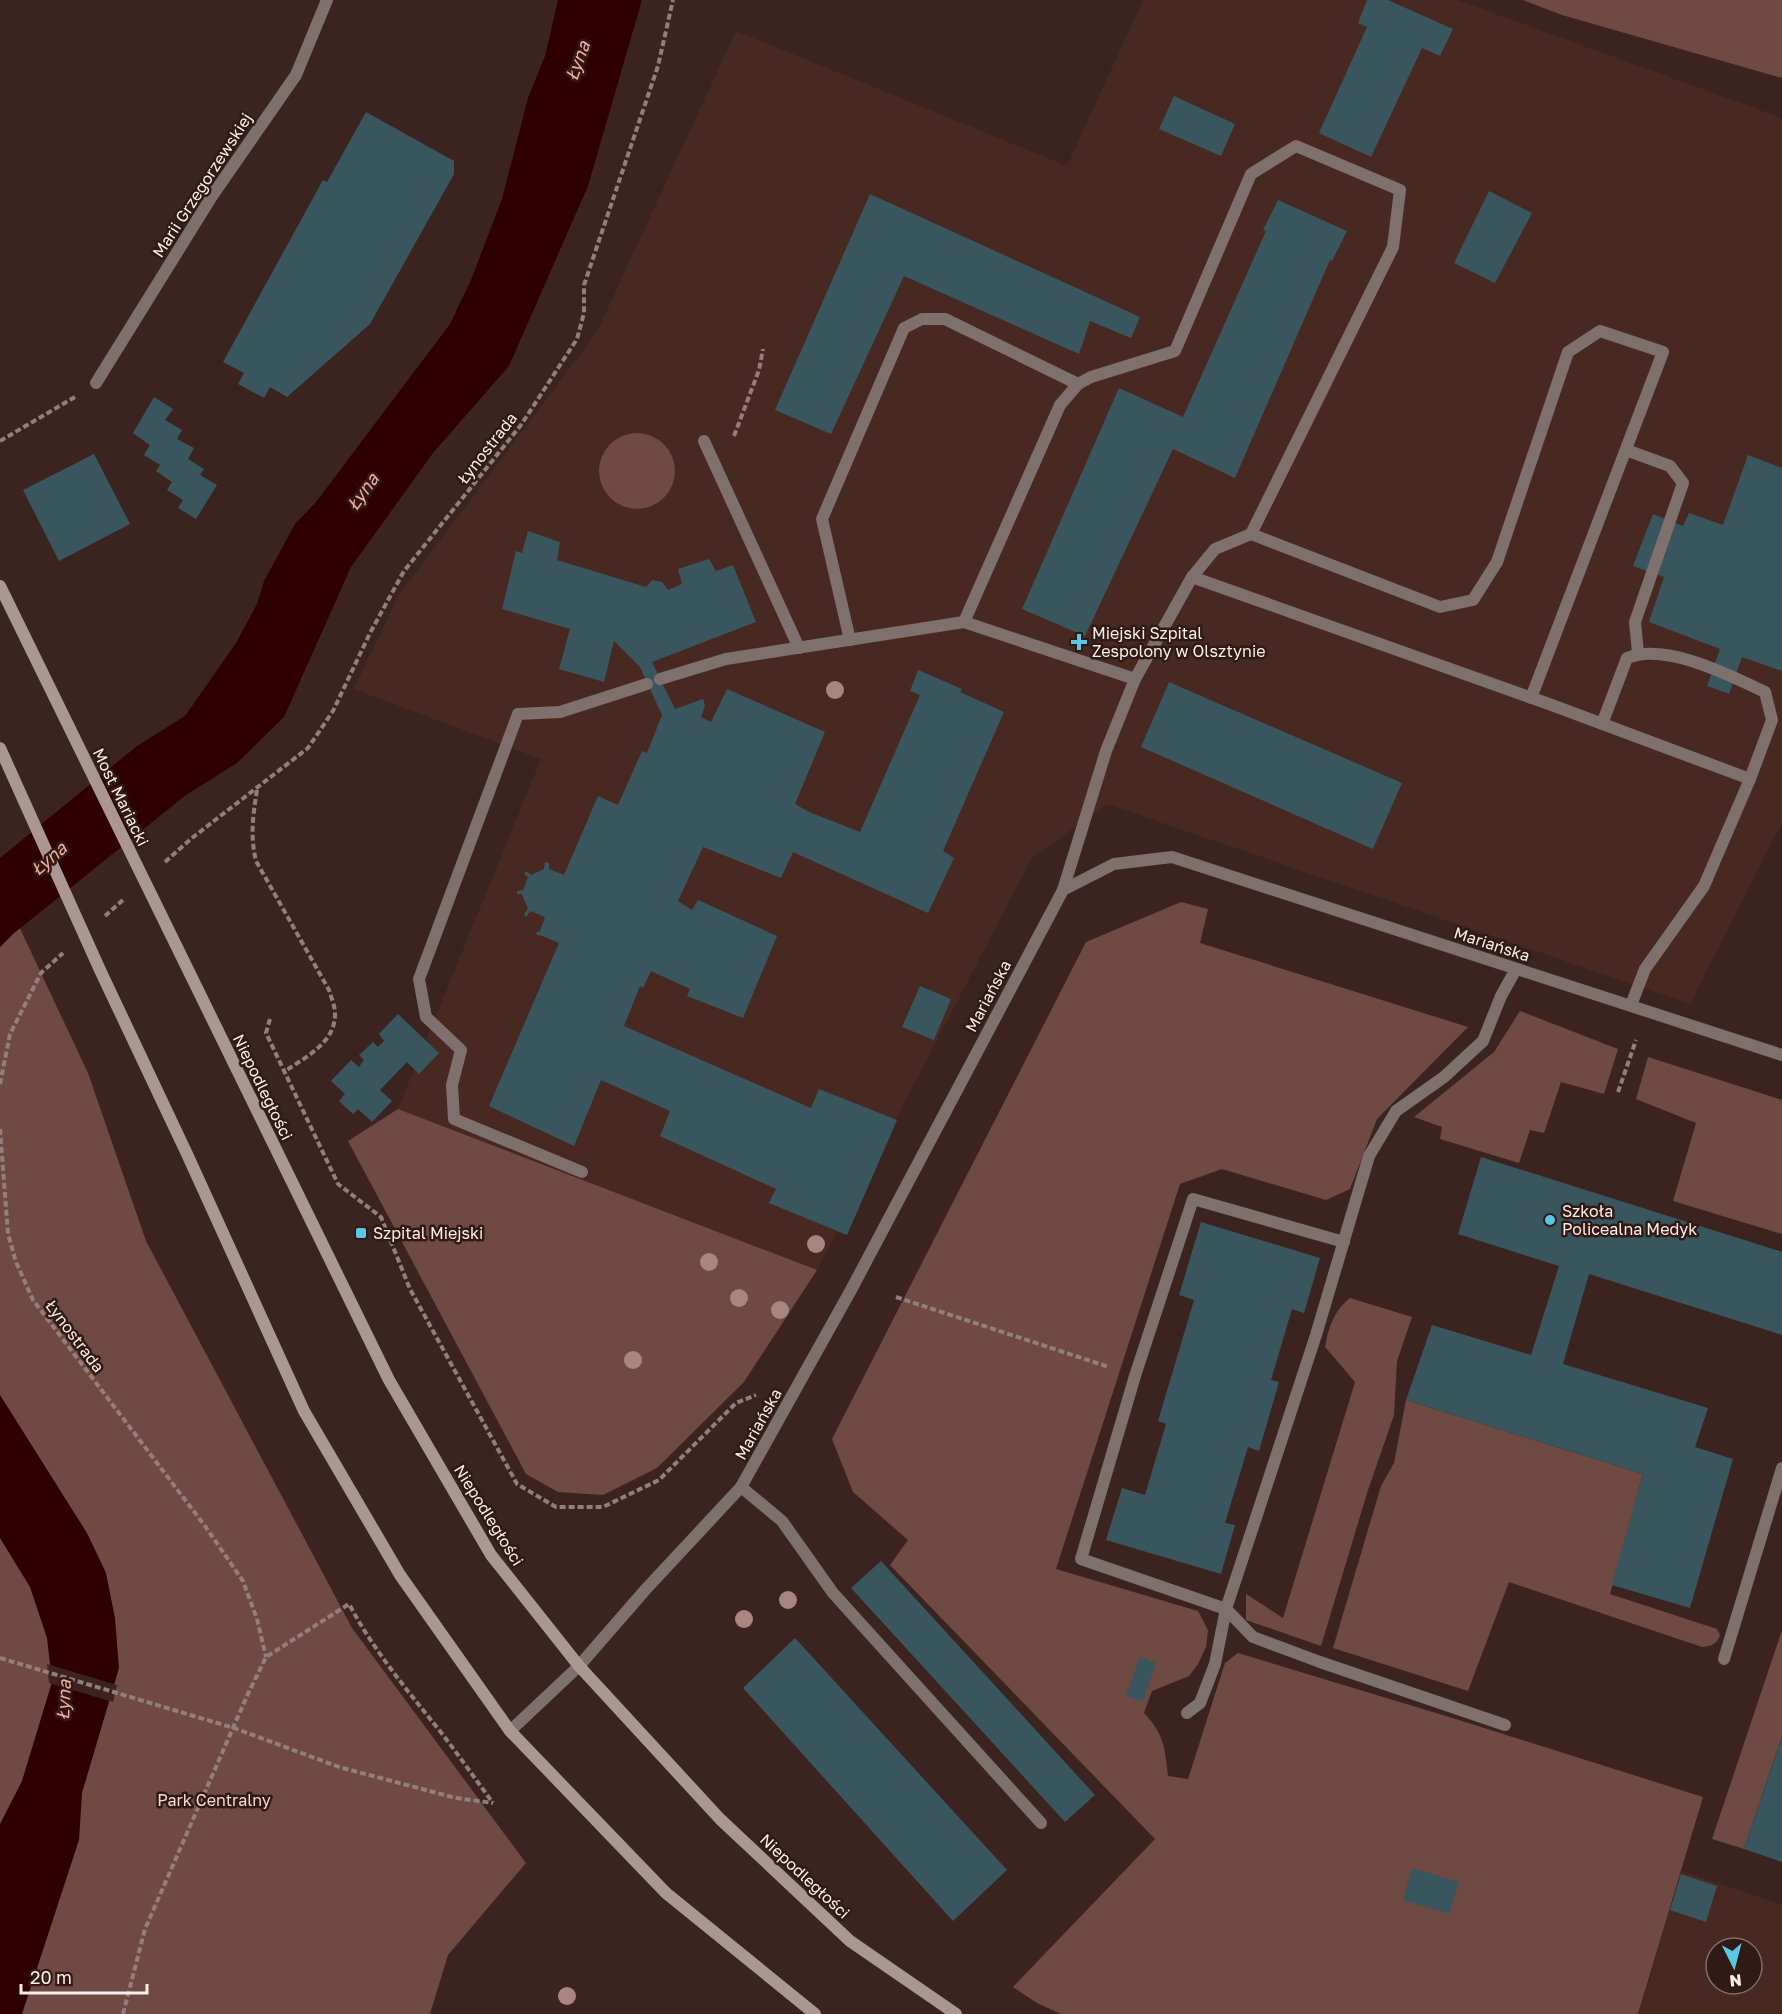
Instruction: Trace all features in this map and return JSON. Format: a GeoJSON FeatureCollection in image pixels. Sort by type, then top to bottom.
{"type":"FeatureCollection","features":[{"type":"Feature","properties":{"kind":"street","name":"Marii Grzegorzewskiej"},"geometry":{"type":"LineString","coordinates":[[96,383],[212,196],[296,75],[327,0]]}},
{"type":"Feature","properties":{"kind":"street"},"geometry":{"type":"LineString","coordinates":[[964,622],[1060,405],[1078,384],[1091,377],[1175,351],[1251,174],[1296,146],[1400,190],[1393,247],[1251,534],[1215,549],[1192,577],[1135,679],[1106,751],[1064,890]]}},
{"type":"Feature","properties":{"kind":"street"},"geometry":{"type":"LineString","coordinates":[[850,640],[822,519],[904,328],[922,319],[945,319],[1078,384]]}},
{"type":"Feature","properties":{"kind":"street"},"geometry":{"type":"LineString","coordinates":[[1251,534],[1440,607],[1473,600],[1497,562],[1568,352],[1600,331],[1663,352],[1531,698]]}},
{"type":"Feature","properties":{"kind":"street"},"geometry":{"type":"LineString","coordinates":[[704,441],[799,648]]}},
{"type":"Feature","properties":{"kind":"street"},"geometry":{"type":"LineString","coordinates":[[1626,450],[1670,466],[1683,483],[1635,622],[1638,653]]}},
{"type":"Feature","properties":{"kind":"street"},"geometry":{"type":"LineString","coordinates":[[1192,577],[1750,779]]}},
{"type":"Feature","properties":{"kind":"street","name":"Most Mariacki"},"geometry":{"type":"LineString","coordinates":[[0,586],[174,942]]}},
{"type":"Feature","properties":{"kind":"street"},"geometry":{"type":"LineString","coordinates":[[660,679],[726,659],[964,622],[1135,679]]}},
{"type":"Feature","properties":{"kind":"street"},"geometry":{"type":"LineString","coordinates":[[1602,724],[1627,658],[1638,653],[1657,652],[1713,669],[1765,692],[1772,720],[1750,779],[1704,886],[1645,969],[1631,1005]]}},
{"type":"Feature","properties":{"kind":"street"},"geometry":{"type":"LineString","coordinates":[[582,1172],[454,1119],[452,1085],[461,1050],[426,1017],[419,979],[518,714],[560,712],[647,684]]}},
{"type":"Feature","properties":{"kind":"street"},"geometry":{"type":"LineString","coordinates":[[0,748],[304,1411],[400,1575],[510,1731],[666,1893],[815,2014]]}},
{"type":"Feature","properties":{"kind":"street","name":"Mariańska"},"geometry":{"type":"LineString","coordinates":[[510,1731],[579,1666],[651,1583],[741,1487],[851,1290],[1064,890],[1114,864],[1172,857],[1782,1055]]}},
{"type":"Feature","properties":{"kind":"street","name":"Niepodległości"},"geometry":{"type":"LineString","coordinates":[[174,942],[389,1380],[491,1555],[579,1666],[720,1819],[850,1941],[956,2014]]}},
{"type":"Feature","properties":{"kind":"street"},"geometry":{"type":"LineString","coordinates":[[1187,1713],[1200,1703],[1215,1664],[1226,1609],[1316,1335],[1369,1156],[1396,1111],[1444,1077],[1483,1041],[1501,996],[1516,969]]}},
{"type":"Feature","properties":{"kind":"street"},"geometry":{"type":"LineString","coordinates":[[1344,1242],[1192,1199],[1135,1376],[1081,1559],[1226,1609],[1253,1637],[1505,1725]]}},
{"type":"Feature","properties":{"kind":"street"},"geometry":{"type":"LineString","coordinates":[[1724,1659],[1782,1468]]}},
{"type":"Feature","properties":{"kind":"street"},"geometry":{"type":"LineString","coordinates":[[741,1487],[782,1521],[833,1593],[1041,1823]]}},
{"type":"Feature","properties":{"kind":"path","name":"Łynostrada"},"geometry":{"type":"LineString","coordinates":[[192,838],[308,748],[333,711],[370,633],[404,572],[521,425],[577,339],[584,313],[584,285],[658,66],[673,0]]}},
{"type":"Feature","properties":{"kind":"path"},"geometry":{"type":"LineString","coordinates":[[719,474],[759,370],[763,349]]}},
{"type":"Feature","properties":{"kind":"path"},"geometry":{"type":"LineString","coordinates":[[0,441],[46,415]]}},
{"type":"Feature","properties":{"kind":"path"},"geometry":{"type":"LineString","coordinates":[[257,788],[252,821],[252,843],[256,861],[330,990],[335,1012],[333,1028],[321,1046],[284,1072]]}},
{"type":"Feature","properties":{"kind":"path"},"geometry":{"type":"LineString","coordinates":[[270,1019],[266,1033],[338,1184],[381,1217],[410,1289],[517,1484],[556,1507],[603,1508],[659,1480],[736,1403],[756,1395]]}},
{"type":"Feature","properties":{"kind":"path"},"geometry":{"type":"LineString","coordinates":[[1618,1092],[1636,1040]]}},
{"type":"Feature","properties":{"kind":"path","name":"Łynostrada"},"geometry":{"type":"LineString","coordinates":[[0,1129],[8,1234],[16,1262],[33,1300],[205,1526],[243,1581],[266,1657]]}},
{"type":"Feature","properties":{"kind":"path"},"geometry":{"type":"LineString","coordinates":[[896,1297],[1135,1376]]}},
{"type":"Feature","properties":{"kind":"path"},"geometry":{"type":"LineString","coordinates":[[0,1658],[234,1728],[339,1767],[456,1798],[493,1803],[390,1670],[367,1638],[349,1604],[266,1657],[247,1696],[234,1728],[145,1929],[123,2014]]}},
{"type":"Feature","properties":{"kind":"shaded area","name":"Miejski Szpital Zespolony w Olsztynie"},"geometry":{"type":"Polygon","coordinates":[[[1143,0],[1457,0],[1782,118],[1782,822],[1690,1004],[1107,804],[1032,858],[817,1270],[398,1109],[541,759],[354,689],[399,595],[597,332],[736,31],[1067,166],[1143,0]]]}},
{"type":"Feature","properties":{"kind":"shaded area"},"geometry":{"type":"Polygon","coordinates":[[[1681,1871],[1782,1905],[1782,2014],[1639,2014],[1681,1871]]]}},
{"type":"Feature","properties":{"kind":"green space"},"geometry":{"type":"Polygon","coordinates":[[[1523,0],[1782,0],[1782,78],[1562,15],[1523,0]]]}},
{"type":"Feature","properties":{"kind":"green space"},"geometry":{"type":"Polygon","coordinates":[[[645,433],[658,439],[669,450],[675,463],[673,486],[658,503],[645,509],[629,509],[616,503],[601,486],[599,463],[605,450],[622,435],[645,433]]]}},
{"type":"Feature","properties":{"kind":"green space","name":"Park Centralny"},"geometry":{"type":"Polygon","coordinates":[[[0,886],[88,1073],[146,1241],[352,1628],[526,1863],[448,1955],[430,2014],[0,2014],[0,886]]]}},
{"type":"Feature","properties":{"kind":"green space"},"geometry":{"type":"Polygon","coordinates":[[[1181,902],[1208,909],[1200,943],[1468,1027],[1377,1119],[1350,1189],[1326,1200],[1222,1169],[1180,1184],[1056,1569],[1198,1611],[1208,1630],[1206,1647],[1198,1664],[1189,1676],[1152,1691],[1144,1713],[1160,1735],[1168,1776],[1188,1779],[1225,1663],[1238,1653],[1703,1797],[1638,2014],[1061,2014],[1037,2003],[1013,1987],[1155,1839],[890,1565],[908,1540],[853,1492],[832,1439],[1086,942],[1181,902]]]}},
{"type":"Feature","properties":{"kind":"green space"},"geometry":{"type":"Polygon","coordinates":[[[1520,1011],[1618,1049],[1604,1094],[1561,1082],[1544,1133],[1530,1130],[1519,1163],[1440,1139],[1442,1127],[1414,1117],[1494,1052],[1520,1011]]]}},
{"type":"Feature","properties":{"kind":"green space"},"geometry":{"type":"Polygon","coordinates":[[[1648,1057],[1782,1100],[1782,1234],[1673,1201],[1696,1123],[1636,1099],[1648,1057]]]}},
{"type":"Feature","properties":{"kind":"green space"},"geometry":{"type":"Polygon","coordinates":[[[398,1109],[817,1270],[744,1382],[657,1468],[603,1495],[558,1492],[526,1474],[348,1141],[398,1109]]]}},
{"type":"Feature","properties":{"kind":"green space"},"geometry":{"type":"Polygon","coordinates":[[[1350,1298],[1412,1317],[1397,1361],[1394,1415],[1368,1490],[1321,1646],[1246,1620],[1246,1594],[1283,1618],[1355,1382],[1325,1347],[1333,1320],[1350,1298]]]}},
{"type":"Feature","properties":{"kind":"green space"},"geometry":{"type":"Polygon","coordinates":[[[1406,1400],[1643,1474],[1610,1594],[1717,1629],[1720,1635],[1717,1641],[1702,1647],[1509,1582],[1468,1691],[1333,1648],[1381,1486],[1394,1463],[1406,1400]]]}},
{"type":"Feature","properties":{"kind":"green space"},"geometry":{"type":"Polygon","coordinates":[[[1782,1630],[1782,1736],[1744,1849],[1712,1839],[1782,1630]]]}},
{"type":"Feature","properties":{"kind":"water","name":"Łyna"},"geometry":{"type":"Polygon","coordinates":[[[558,0],[642,0],[588,186],[509,366],[433,453],[351,567],[284,717],[237,763],[186,795],[13,934],[0,947],[0,858],[137,746],[185,716],[236,643],[257,604],[264,581],[295,524],[316,502],[450,324],[471,280],[502,199],[528,98],[545,56],[558,0]]]}},
{"type":"Feature","properties":{"kind":"water","name":"Łyna"},"geometry":{"type":"Polygon","coordinates":[[[0,1395],[87,1533],[106,1573],[115,1618],[119,1668],[82,1793],[79,1840],[22,2014],[0,2014],[0,1824],[22,1781],[52,1682],[47,1638],[30,1587],[0,1538],[0,1395]]]}},
{"type":"Feature","properties":{"kind":"pier"},"geometry":{"type":"Polygon","coordinates":[[[47,1664],[117,1685],[113,1702],[49,1683],[47,1664]]]}},
{"type":"Feature","properties":{"kind":"building"},"geometry":{"type":"Polygon","coordinates":[[[1367,0],[1388,0],[1453,29],[1440,56],[1422,48],[1371,157],[1319,133],[1367,27],[1358,23],[1367,0]]]}},
{"type":"Feature","properties":{"kind":"building"},"geometry":{"type":"Polygon","coordinates":[[[1174,96],[1235,124],[1221,156],[1159,129],[1174,96]]]}},
{"type":"Feature","properties":{"kind":"building"},"geometry":{"type":"Polygon","coordinates":[[[366,112],[454,161],[454,174],[370,324],[287,397],[270,387],[264,398],[238,384],[244,373],[223,362],[323,180],[327,182],[366,112]]]}},
{"type":"Feature","properties":{"kind":"building"},"geometry":{"type":"Polygon","coordinates":[[[1489,191],[1532,213],[1495,283],[1454,263],[1489,191]]]}},
{"type":"Feature","properties":{"kind":"building"},"geometry":{"type":"Polygon","coordinates":[[[870,194],[1140,317],[1131,338],[1090,321],[1079,354],[904,276],[831,434],[775,410],[870,194]]]}},
{"type":"Feature","properties":{"kind":"building"},"geometry":{"type":"Polygon","coordinates":[[[1278,200],[1347,231],[1332,261],[1330,260],[1235,478],[1173,449],[1085,636],[1022,609],[1119,388],[1183,417],[1278,200]]]}},
{"type":"Feature","properties":{"kind":"building"},"geometry":{"type":"Polygon","coordinates":[[[154,397],[173,409],[165,420],[182,430],[177,439],[194,448],[188,459],[204,469],[200,475],[217,485],[196,519],[178,508],[183,500],[167,490],[172,482],[156,471],[160,465],[144,455],[150,445],[133,433],[154,397]]]}},
{"type":"Feature","properties":{"kind":"building"},"geometry":{"type":"Polygon","coordinates":[[[94,454],[130,524],[59,561],[23,490],[94,454]]]}},
{"type":"Feature","properties":{"kind":"building"},"geometry":{"type":"Polygon","coordinates":[[[1748,455],[1782,468],[1782,671],[1742,657],[1729,694],[1707,686],[1720,649],[1649,622],[1664,577],[1633,566],[1653,514],[1683,526],[1689,513],[1723,525],[1748,455]]]}},
{"type":"Feature","properties":{"kind":"building"},"geometry":{"type":"Polygon","coordinates":[[[528,531],[560,542],[557,560],[646,587],[652,580],[662,582],[668,590],[682,584],[678,569],[709,559],[716,571],[733,565],[756,622],[652,662],[660,679],[675,709],[703,699],[705,706],[701,717],[711,722],[727,689],[825,732],[795,804],[809,812],[860,832],[920,695],[910,691],[918,670],[962,689],[960,692],[1004,712],[943,851],[954,858],[928,913],[793,852],[781,878],[703,847],[678,901],[692,910],[698,900],[777,936],[743,1018],[687,996],[690,989],[651,971],[643,988],[640,986],[624,1026],[811,1108],[819,1089],[897,1120],[847,1235],[769,1203],[776,1189],[660,1136],[670,1111],[601,1080],[574,1146],[489,1106],[559,943],[537,935],[545,917],[530,911],[526,917],[524,914],[528,909],[522,894],[517,894],[517,891],[523,890],[528,877],[524,874],[526,871],[531,875],[544,869],[545,862],[549,863],[549,869],[564,875],[598,796],[618,805],[642,751],[647,753],[662,715],[640,667],[614,641],[604,682],[559,669],[570,629],[502,609],[516,551],[522,553],[528,531]]]}},
{"type":"Feature","properties":{"kind":"building"},"geometry":{"type":"Polygon","coordinates":[[[1169,682],[1402,783],[1373,849],[1141,747],[1169,682]]]}},
{"type":"Feature","properties":{"kind":"building"},"geometry":{"type":"Polygon","coordinates":[[[920,986],[951,999],[934,1040],[902,1027],[920,986]]]}},
{"type":"Feature","properties":{"kind":"building"},"geometry":{"type":"Polygon","coordinates":[[[398,1014],[439,1053],[419,1074],[407,1062],[380,1090],[392,1101],[372,1122],[358,1109],[353,1114],[339,1101],[345,1094],[331,1081],[351,1060],[359,1067],[364,1060],[359,1055],[373,1042],[378,1047],[384,1041],[379,1034],[398,1014]]]}},
{"type":"Feature","properties":{"kind":"building"},"geometry":{"type":"Polygon","coordinates":[[[1481,1157],[1782,1252],[1782,1335],[1589,1274],[1563,1364],[1708,1408],[1695,1447],[1733,1459],[1690,1608],[1612,1585],[1643,1474],[1406,1400],[1432,1325],[1531,1355],[1559,1266],[1458,1234],[1481,1157]]]}},
{"type":"Feature","properties":{"kind":"building"},"geometry":{"type":"Polygon","coordinates":[[[1201,1222],[1320,1258],[1304,1313],[1292,1309],[1271,1380],[1279,1382],[1259,1451],[1248,1447],[1225,1523],[1235,1525],[1221,1574],[1106,1540],[1122,1488],[1145,1495],[1166,1424],[1158,1421],[1194,1300],[1179,1295],[1201,1222]]]}},
{"type":"Feature","properties":{"kind":"building"},"geometry":{"type":"Polygon","coordinates":[[[881,1561],[1095,1795],[1065,1822],[851,1588],[881,1561]]]}},
{"type":"Feature","properties":{"kind":"building"},"geometry":{"type":"Polygon","coordinates":[[[795,1638],[1007,1870],[953,1921],[743,1688],[795,1638]]]}},
{"type":"Feature","properties":{"kind":"building"},"geometry":{"type":"Polygon","coordinates":[[[1140,1657],[1156,1663],[1143,1702],[1126,1696],[1140,1657]]]}},
{"type":"Feature","properties":{"kind":"building"},"geometry":{"type":"Polygon","coordinates":[[[1782,1737],[1782,1862],[1744,1849],[1782,1737]]]}},
{"type":"Feature","properties":{"kind":"building"},"geometry":{"type":"Polygon","coordinates":[[[1412,1868],[1459,1882],[1449,1914],[1403,1900],[1412,1868]]]}},
{"type":"Feature","properties":{"kind":"building"},"geometry":{"type":"Polygon","coordinates":[[[1681,1874],[1717,1886],[1706,1922],[1670,1910],[1681,1874]]]}},
{"type":"Feature","properties":{"kind":"place","name":"Miejski Szpital Zespolony w Olsztynie"},"geometry":{"type":"Point","coordinates":[1079,642]}},
{"type":"Feature","properties":{"kind":"place","name":"Szkoła Policealna Medyk"},"geometry":{"type":"Point","coordinates":[1550,1220]}},
{"type":"Feature","properties":{"kind":"place","name":"Szpital Miejski"},"geometry":{"type":"Point","coordinates":[361,1233]}}]}
